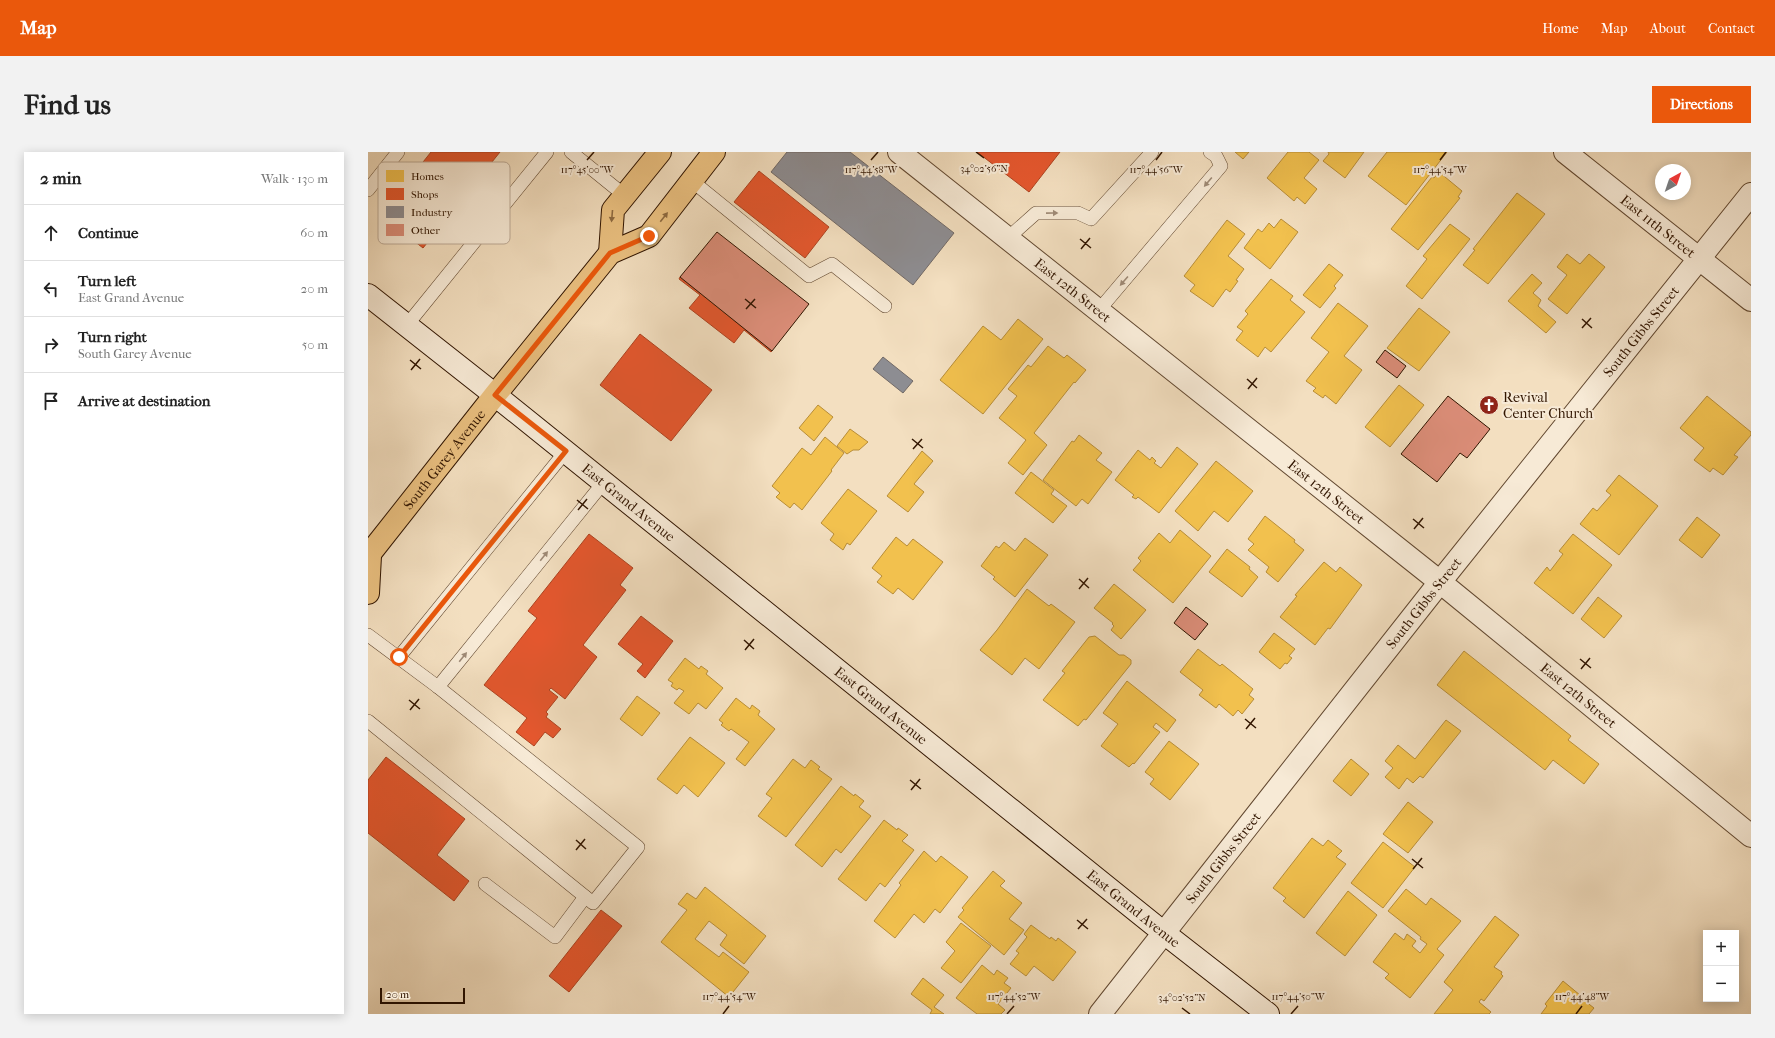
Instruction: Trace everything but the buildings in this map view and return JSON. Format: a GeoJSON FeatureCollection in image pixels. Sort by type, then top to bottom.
{"type":"FeatureCollection","features":[{"type":"Feature","properties":{"kind":"main road"},"geometry":{"type":"LineString","coordinates":[[610,253],[613,210],[660,152]]}},
{"type":"Feature","properties":{"kind":"main road","name":"South Garey Avenue"},"geometry":{"type":"LineString","coordinates":[[368,593],[369,556],[495,395],[610,253],[649,236],[714,152]]}},
{"type":"Feature","properties":{"kind":"street","name":"East 12th Street"},"geometry":{"type":"LineString","coordinates":[[899,152],[1440,582],[1751,836]]}},
{"type":"Feature","properties":{"kind":"street","name":"East 11th Street"},"geometry":{"type":"LineString","coordinates":[[1565,152],[1751,300]]}},
{"type":"Feature","properties":{"kind":"street","name":"South Gibbs Street"},"geometry":{"type":"LineString","coordinates":[[1100,1014],[1440,582],[1700,260],[1751,194]]}},
{"type":"Feature","properties":{"kind":"street","name":"East Grand Avenue"},"geometry":{"type":"LineString","coordinates":[[368,295],[566,451],[1164,933],[1268,1014]]}},
{"type":"Feature","properties":{"kind":"lane"},"geometry":{"type":"LineString","coordinates":[[390,162],[398,152]]}},
{"type":"Feature","properties":{"kind":"lane"},"geometry":{"type":"LineString","coordinates":[[510,197],[546,152]]}},
{"type":"Feature","properties":{"kind":"lane"},"geometry":{"type":"LineString","coordinates":[[571,152],[624,195]]}},
{"type":"Feature","properties":{"kind":"lane"},"geometry":{"type":"LineString","coordinates":[[1008,238],[1036,214],[1078,213],[1091,219],[1152,152]]}},
{"type":"Feature","properties":{"kind":"lane"},"geometry":{"type":"LineString","coordinates":[[1098,310],[1221,166],[1216,156],[1210,152]]}},
{"type":"Feature","properties":{"kind":"lane"},"geometry":{"type":"LineString","coordinates":[[368,190],[378,177]]}},
{"type":"Feature","properties":{"kind":"lane"},"geometry":{"type":"LineString","coordinates":[[692,181],[809,276],[832,264],[885,306]]}},
{"type":"Feature","properties":{"kind":"lane"},"geometry":{"type":"LineString","coordinates":[[407,325],[472,244]]}},
{"type":"Feature","properties":{"kind":"lane"},"geometry":{"type":"LineString","coordinates":[[399,657],[566,451]]}},
{"type":"Feature","properties":{"kind":"lane"},"geometry":{"type":"LineString","coordinates":[[438,687],[604,482]]}},
{"type":"Feature","properties":{"kind":"lane"},"geometry":{"type":"LineString","coordinates":[[368,635],[438,687],[638,847],[593,903],[368,721]]}},
{"type":"Feature","properties":{"kind":"lane"},"geometry":{"type":"LineString","coordinates":[[485,884],[555,937],[585,897]]}},
{"type":"Feature","properties":{"kind":"place","name":"Revival Center Church"},"geometry":{"type":"Point","coordinates":[1489,405]}},
{"type":"Feature","properties":{"kind":"route"},"geometry":{"type":"LineString","coordinates":[[399,657],[566,451],[495,395],[610,253],[649,236]]}}]}
